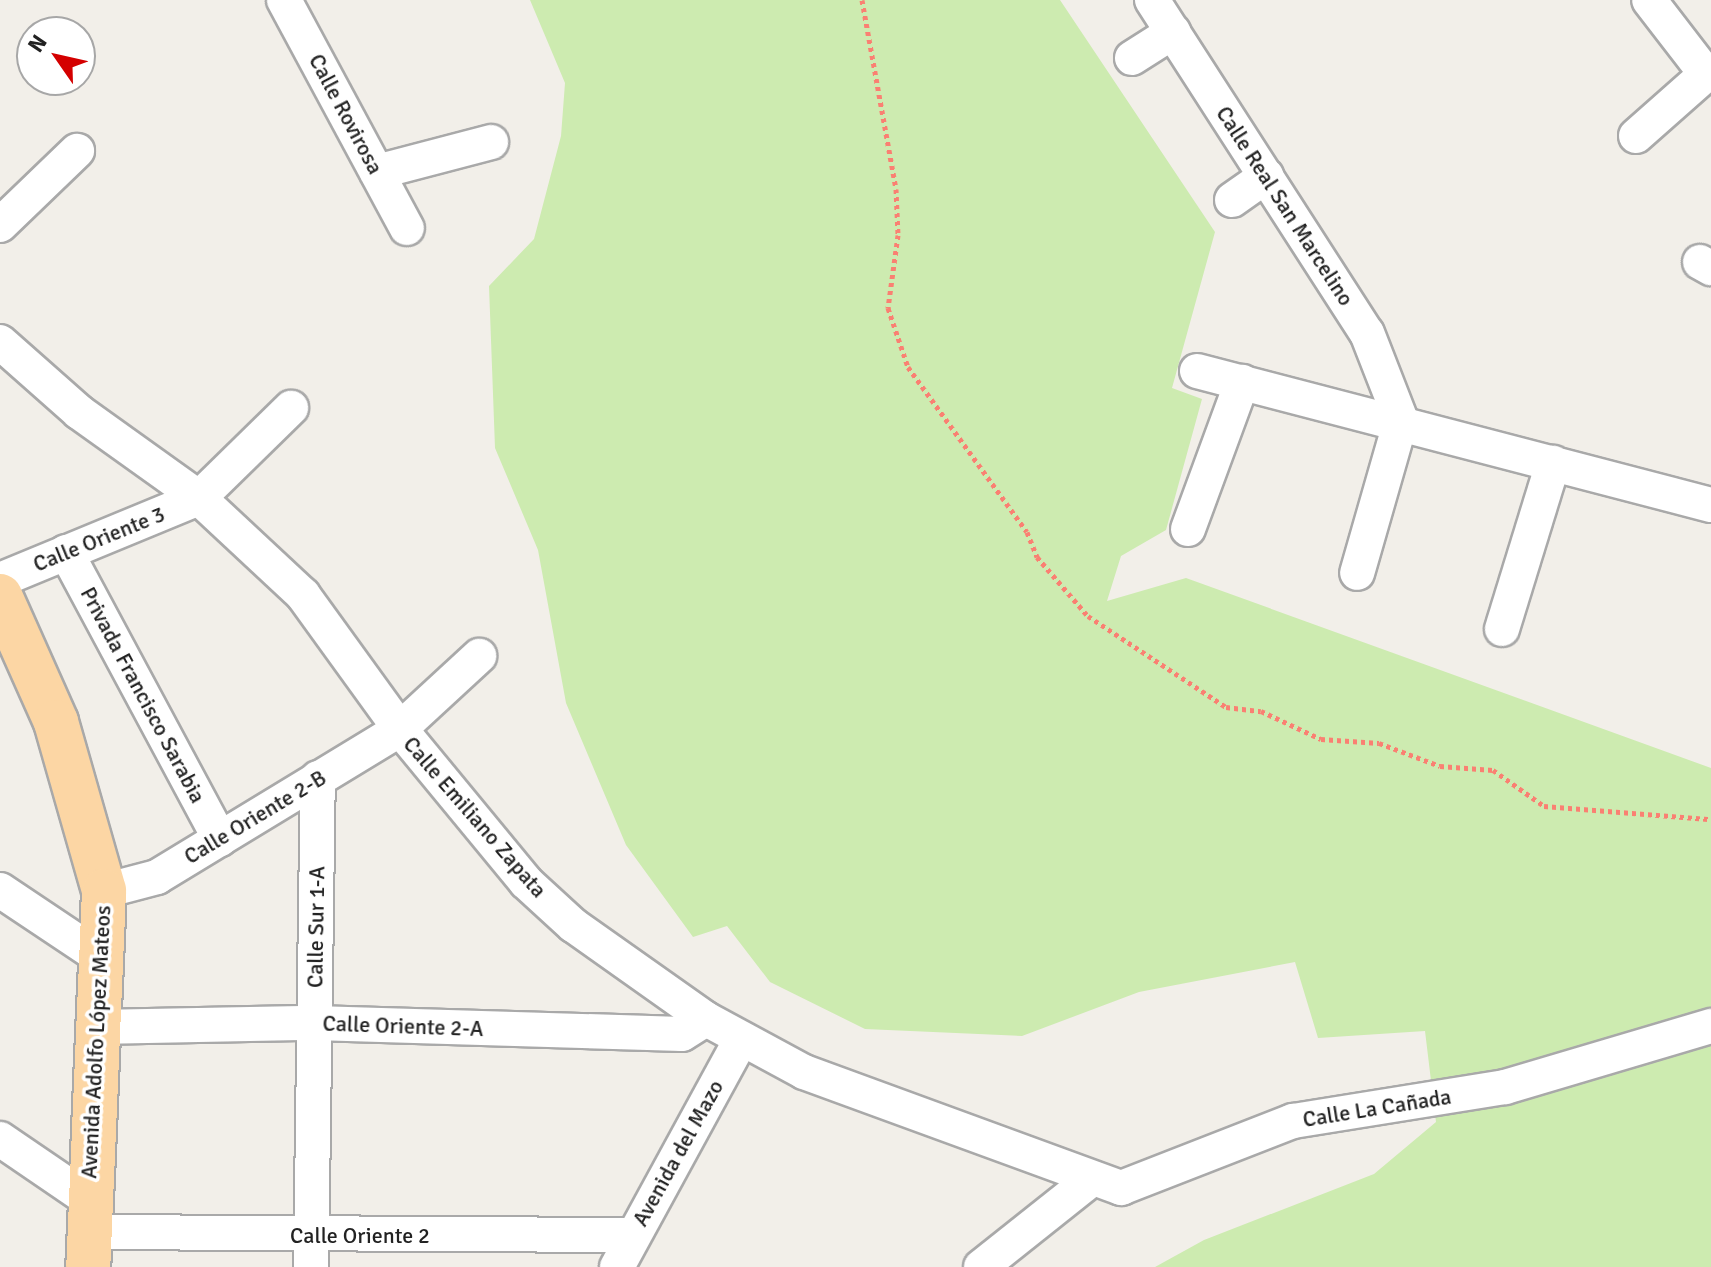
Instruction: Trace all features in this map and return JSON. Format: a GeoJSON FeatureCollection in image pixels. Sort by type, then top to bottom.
{"type":"FeatureCollection","features":[{"type":"Feature","properties":{"kind":"main road","name":"Avenida Adolfo López Mateos"},"geometry":{"type":"LineString","coordinates":[[0,596],[56,722],[104,891],[88,1233]]}},
{"type":"Feature","properties":{"kind":"street","name":"Calle Rovirosa"},"geometry":{"type":"LineString","coordinates":[[284,0],[407,228]]}},
{"type":"Feature","properties":{"kind":"street","name":"Calle Real San Marcelino"},"geometry":{"type":"LineString","coordinates":[[1152,0],[1367,333],[1401,420]]}},
{"type":"Feature","properties":{"kind":"street"},"geometry":{"type":"LineString","coordinates":[[1636,136],[1706,74],[1649,0]]}},
{"type":"Feature","properties":{"kind":"street"},"geometry":{"type":"LineString","coordinates":[[1132,58],[1173,32]]}},
{"type":"Feature","properties":{"kind":"street"},"geometry":{"type":"LineString","coordinates":[[377,172],[491,142]]}},
{"type":"Feature","properties":{"kind":"street"},"geometry":{"type":"LineString","coordinates":[[0,225],[77,151]]}},
{"type":"Feature","properties":{"kind":"street"},"geometry":{"type":"LineString","coordinates":[[1232,200],[1266,176]]}},
{"type":"Feature","properties":{"kind":"street","name":"Calle Emiliano Zapata"},"geometry":{"type":"LineString","coordinates":[[0,342],[79,412],[199,498],[303,595],[400,729],[526,882],[573,925],[706,1019],[804,1072],[1089,1181]]}},
{"type":"Feature","properties":{"kind":"street"},"geometry":{"type":"LineString","coordinates":[[1197,371],[1401,420],[1711,505]]}},
{"type":"Feature","properties":{"kind":"street"},"geometry":{"type":"LineString","coordinates":[[1188,529],[1242,382]]}},
{"type":"Feature","properties":{"kind":"street"},"geometry":{"type":"LineString","coordinates":[[199,498],[291,408]]}},
{"type":"Feature","properties":{"kind":"street"},"geometry":{"type":"LineString","coordinates":[[1357,573],[1401,420]]}},
{"type":"Feature","properties":{"kind":"street"},"geometry":{"type":"LineString","coordinates":[[1502,629],[1553,463]]}},
{"type":"Feature","properties":{"kind":"street","name":"Calle Oriente 3"},"geometry":{"type":"LineString","coordinates":[[0,580],[199,498]]}},
{"type":"Feature","properties":{"kind":"street","name":"Privada Francisco Sarabia"},"geometry":{"type":"LineString","coordinates":[[66,552],[220,839]]}},
{"type":"Feature","properties":{"kind":"street","name":"Calle Oriente 2-B"},"geometry":{"type":"LineString","coordinates":[[104,891],[157,877],[400,729],[479,656]]}},
{"type":"Feature","properties":{"kind":"street","name":"Calle Sur 1-A"},"geometry":{"type":"LineString","coordinates":[[312,1252],[318,778]]}},
{"type":"Feature","properties":{"kind":"street"},"geometry":{"type":"LineString","coordinates":[[0,890],[103,959]]}},
{"type":"Feature","properties":{"kind":"street","name":"Calle Oriente 2-A"},"geometry":{"type":"LineString","coordinates":[[96,1027],[314,1023],[682,1034],[706,1019]]}},
{"type":"Feature","properties":{"kind":"street","name":"Calle La Cañada"},"geometry":{"type":"LineString","coordinates":[[1089,1181],[1121,1188],[1293,1121],[1505,1087],[1711,1026]]}},
{"type":"Feature","properties":{"kind":"street","name":"Avenida del Mazo"},"geometry":{"type":"LineString","coordinates":[[617,1267],[741,1040]]}},
{"type":"Feature","properties":{"kind":"street"},"geometry":{"type":"LineString","coordinates":[[0,1139],[88,1233]]}},
{"type":"Feature","properties":{"kind":"street"},"geometry":{"type":"LineString","coordinates":[[981,1267],[1089,1181]]}},
{"type":"Feature","properties":{"kind":"street","name":"Calle Oriente 2"},"geometry":{"type":"LineString","coordinates":[[88,1233],[312,1252],[632,1235]]}},
{"type":"Feature","properties":{"kind":"green space"},"geometry":{"type":"Polygon","coordinates":[[[530,0],[1060,0],[1215,232],[1172,388],[1202,399],[1166,530],[1121,556],[1107,601],[1186,578],[1711,768],[1711,1267],[1155,1267],[1204,1240],[1374,1174],[1436,1122],[1425,1031],[1318,1038],[1295,962],[1139,992],[1022,1036],[865,1029],[770,982],[727,926],[693,937],[626,845],[566,703],[538,550],[495,448],[489,286],[534,239],[561,136],[565,83],[530,0]]]}}]}
